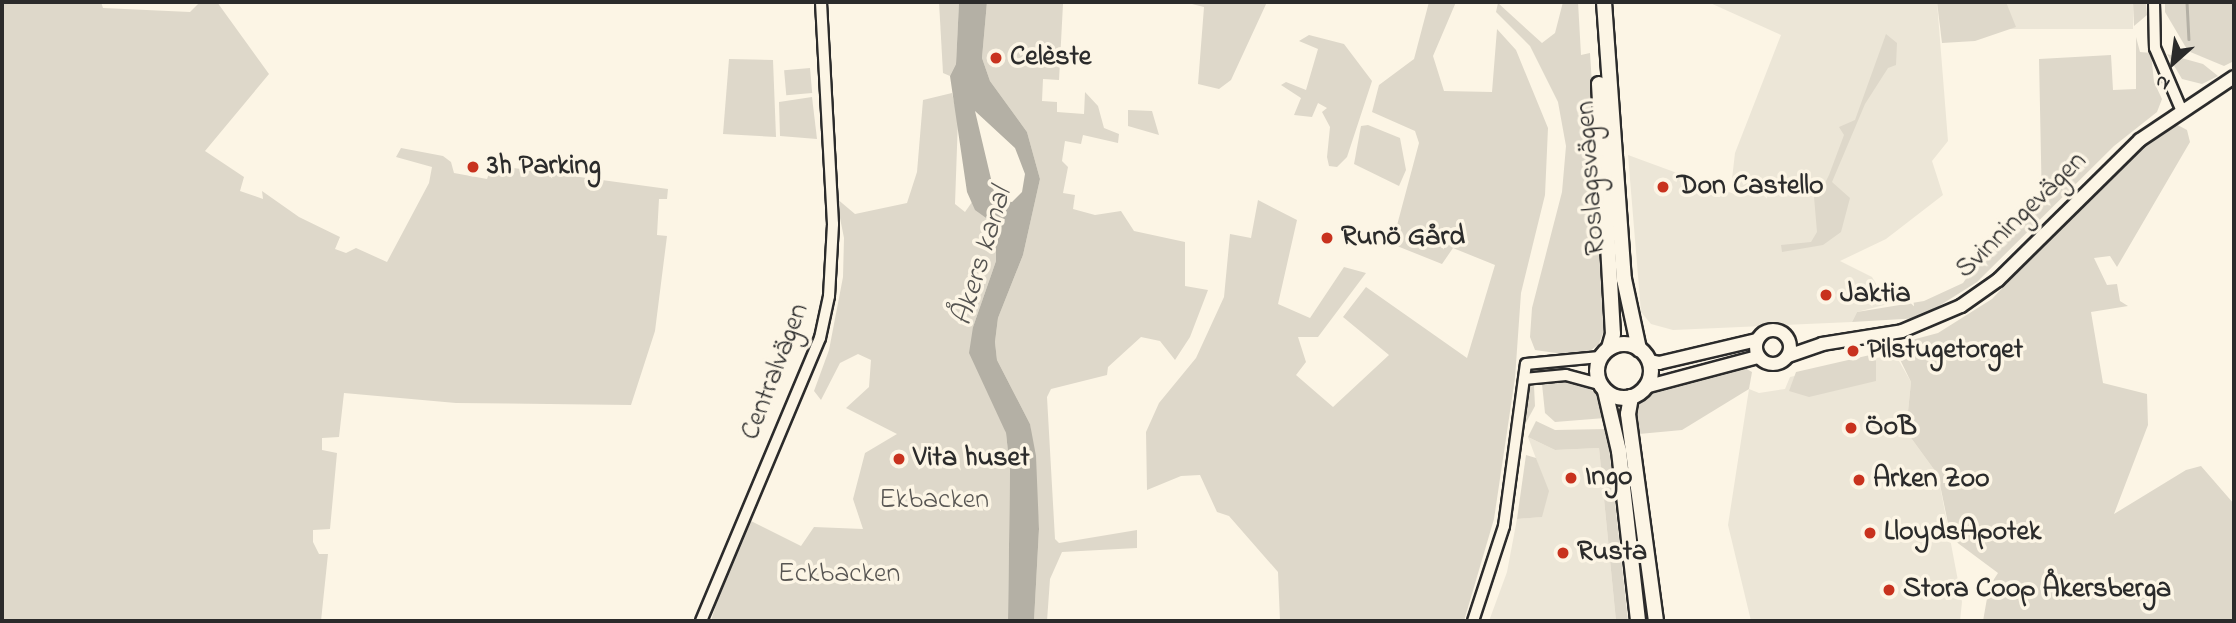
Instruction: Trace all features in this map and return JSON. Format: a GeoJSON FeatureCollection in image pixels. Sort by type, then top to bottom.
{"type":"FeatureCollection","features":[{"type":"Feature","properties":{"kind":"main road","name":"Roslagsvägen"},"geometry":{"type":"LineString","coordinates":[[1595,2],[1613,334],[1604,353]]}},
{"type":"Feature","properties":{"kind":"main road","name":"Roslagsvägen"},"geometry":{"type":"LineString","coordinates":[[1604,2],[1624,279],[1639,349]]}},
{"type":"Feature","properties":{"kind":"main road","name":"Svinningevägen"},"geometry":{"type":"LineString","coordinates":[[1788,356],[1822,344],[1902,331],[1981,293],[2116,161],[2181,109],[2234,77]]}},
{"type":"Feature","properties":{"kind":"main road"},"geometry":{"type":"LineString","coordinates":[[1649,362],[1666,362],[1757,340],[1768,330],[1777,330],[1788,339],[1788,356],[1772,365],[1758,357],[1645,387],[1632,397],[1628,414],[1656,621]]}},
{"type":"Feature","properties":{"kind":"main road","name":"Svinningevägen"},"geometry":{"type":"LineString","coordinates":[[1788,339],[1822,344]]}},
{"type":"Feature","properties":{"kind":"main road"},"geometry":{"type":"LineString","coordinates":[[1757,340],[1758,357]]}},
{"type":"Feature","properties":{"kind":"main road"},"geometry":{"type":"LineString","coordinates":[[1637,621],[1619,451],[1603,387],[1604,353],[1622,344],[1639,349],[1649,362],[1645,387]]}},
{"type":"Feature","properties":{"kind":"main road"},"geometry":{"type":"LineString","coordinates":[[1603,387],[1632,397]]}},
{"type":"Feature","properties":{"kind":"street","name":"Centralvägen"},"geometry":{"type":"LineString","coordinates":[[701,621],[820,338],[829,296],[833,224],[821,2]]}},
{"type":"Feature","properties":{"kind":"street"},"geometry":{"type":"LineString","coordinates":[[2154,2],[2155,48],[2181,109]]}},
{"type":"Feature","properties":{"kind":"street"},"geometry":{"type":"LineString","coordinates":[[1473,621],[1504,526],[1526,364],[1604,353]]}},
{"type":"Feature","properties":{"kind":"street"},"geometry":{"type":"LineString","coordinates":[[1524,379],[1566,375],[1603,387]]}},
{"type":"Feature","properties":{"kind":"shaded area"},"geometry":{"type":"Polygon","coordinates":[[[959,2],[987,2],[982,58],[990,81],[1027,132],[1040,179],[1023,255],[998,318],[995,342],[997,360],[1030,424],[1036,456],[1039,529],[1034,621],[1008,621],[1010,470],[1006,433],[969,353],[973,327],[996,261],[996,225],[975,210],[967,192],[950,76],[956,64],[959,2]],[[975,111],[996,200],[1012,202],[1022,192],[1025,174],[1015,148],[975,111]]]}},
{"type":"Feature","properties":{"kind":"shaded area"},"geometry":{"type":"Polygon","coordinates":[[[1708,2],[1937,2],[1948,141],[1932,161],[1943,195],[1886,239],[1840,261],[1872,277],[1888,304],[1857,312],[1852,322],[1673,330],[1651,324],[1641,312],[1628,155],[1737,195],[1732,179],[1735,153],[1781,35],[1708,2]]]}},
{"type":"Feature","properties":{"kind":"shaded area"},"geometry":{"type":"Polygon","coordinates":[[[2006,2],[2133,2],[2133,29],[2006,29],[2006,2]]]}},
{"type":"Feature","properties":{"kind":"shaded area","name":"Pilstugetorget"},"geometry":{"type":"Polygon","coordinates":[[[1895,354],[1911,382],[1906,431],[1938,475],[1962,602],[1960,621],[1751,621],[1728,525],[1749,389],[1759,393],[1785,389],[1790,377],[1895,354]]]}},
{"type":"Feature","properties":{"kind":"shaded area"},"geometry":{"type":"Polygon","coordinates":[[[1528,437],[1555,450],[1599,448],[1616,621],[1489,621],[1507,572],[1517,519],[1541,517],[1548,491],[1528,437]]]}},
{"type":"Feature","properties":{"kind":"green space"},"geometry":{"type":"Polygon","coordinates":[[[2,2],[101,2],[103,8],[190,12],[200,2],[217,2],[269,74],[205,151],[244,177],[240,191],[263,199],[262,191],[299,217],[340,237],[335,249],[346,253],[356,248],[387,262],[429,183],[432,167],[396,157],[401,148],[443,156],[451,162],[454,173],[487,179],[492,165],[668,189],[667,199],[659,199],[657,235],[667,236],[655,331],[631,405],[456,403],[344,393],[339,437],[322,438],[322,450],[337,453],[330,529],[313,530],[313,542],[319,554],[328,554],[321,621],[2,621],[2,2]]]}},
{"type":"Feature","properties":{"kind":"green space"},"geometry":{"type":"Polygon","coordinates":[[[939,2],[959,2],[956,64],[950,76],[943,73],[939,2]]]}},
{"type":"Feature","properties":{"kind":"green space"},"geometry":{"type":"Polygon","coordinates":[[[987,2],[1063,4],[1059,80],[1043,79],[1042,101],[1057,102],[1057,112],[1084,114],[1085,92],[1098,106],[1104,128],[1119,134],[1118,143],[1083,135],[1081,144],[1065,141],[1062,161],[1068,167],[1063,193],[1075,195],[1073,209],[1095,215],[1121,211],[1134,231],[1185,242],[1185,286],[1208,290],[1190,337],[1175,360],[1160,341],[1141,337],[1108,367],[1107,375],[1051,389],[1047,397],[1055,539],[1059,543],[1137,530],[1137,548],[1062,552],[1050,579],[1047,621],[1034,621],[1039,529],[1030,424],[997,360],[995,342],[998,318],[1023,255],[1040,179],[1027,132],[990,81],[982,58],[987,2]]]}},
{"type":"Feature","properties":{"kind":"green space"},"geometry":{"type":"Polygon","coordinates":[[[1184,2],[1267,2],[1231,80],[1219,89],[1198,84],[1204,7],[1184,2]]]}},
{"type":"Feature","properties":{"kind":"green space"},"geometry":{"type":"Polygon","coordinates":[[[1429,2],[1456,2],[1433,56],[1444,91],[1492,92],[1497,29],[1516,50],[1548,128],[1545,195],[1521,293],[1515,378],[1494,519],[1464,621],[1280,621],[1278,572],[1229,516],[1217,512],[1200,475],[1181,476],[1147,490],[1146,432],[1159,403],[1196,358],[1224,297],[1230,234],[1251,238],[1258,200],[1297,220],[1278,304],[1310,318],[1344,267],[1366,273],[1318,337],[1298,337],[1306,362],[1296,375],[1333,407],[1389,355],[1343,317],[1366,287],[1467,358],[1495,265],[1453,248],[1442,264],[1392,244],[1419,143],[1415,131],[1372,112],[1379,85],[1414,59],[1429,2]]]}},
{"type":"Feature","properties":{"kind":"green space"},"geometry":{"type":"Polygon","coordinates":[[[1563,2],[1578,2],[1581,55],[1590,53],[1607,321],[1599,344],[1586,354],[1570,355],[1535,350],[1530,337],[1532,308],[1562,192],[1566,146],[1558,102],[1530,46],[1496,12],[1498,3],[1542,43],[1555,33],[1563,2]]]}},
{"type":"Feature","properties":{"kind":"green space"},"geometry":{"type":"Polygon","coordinates":[[[1937,2],[2006,2],[2016,27],[1975,41],[1942,43],[1937,2]]]}},
{"type":"Feature","properties":{"kind":"green space"},"geometry":{"type":"Polygon","coordinates":[[[2133,2],[2146,2],[2147,15],[2134,26],[2133,2]]]}},
{"type":"Feature","properties":{"kind":"green space"},"geometry":{"type":"Polygon","coordinates":[[[2165,2],[2234,2],[2234,61],[2224,66],[2188,51],[2165,12],[2165,2]]]}},
{"type":"Feature","properties":{"kind":"green space"},"geometry":{"type":"Polygon","coordinates":[[[1886,34],[1897,43],[1896,65],[1888,68],[1865,104],[1832,182],[1850,198],[1841,232],[1823,245],[1782,252],[1781,245],[1811,242],[1817,232],[1813,185],[1824,185],[1829,175],[1844,135],[1839,127],[1855,120],[1886,34]]]}},
{"type":"Feature","properties":{"kind":"green space"},"geometry":{"type":"Polygon","coordinates":[[[1309,35],[1344,44],[1372,81],[1347,157],[1337,167],[1329,166],[1327,157],[1330,127],[1322,112],[1327,108],[1318,103],[1312,117],[1294,115],[1301,98],[1281,85],[1286,82],[1306,90],[1318,49],[1299,41],[1309,35]]]}},
{"type":"Feature","properties":{"kind":"green space"},"geometry":{"type":"Polygon","coordinates":[[[2136,37],[2140,52],[2151,53],[2154,82],[2162,99],[2157,112],[2114,146],[1977,282],[1920,318],[1852,322],[1857,312],[1924,301],[1963,283],[1977,263],[1974,248],[1992,250],[2042,207],[2039,59],[2111,55],[2113,90],[2136,89],[2136,37]]]}},
{"type":"Feature","properties":{"kind":"green space"},"geometry":{"type":"Polygon","coordinates":[[[2167,54],[2203,64],[2218,76],[2202,84],[2182,79],[2167,54]]]}},
{"type":"Feature","properties":{"kind":"green space"},"geometry":{"type":"Polygon","coordinates":[[[729,59],[773,60],[776,137],[723,134],[729,59]]]}},
{"type":"Feature","properties":{"kind":"green space"},"geometry":{"type":"Polygon","coordinates":[[[810,68],[812,93],[786,95],[784,70],[810,68]]]}},
{"type":"Feature","properties":{"kind":"green space"},"geometry":{"type":"Polygon","coordinates":[[[952,93],[958,119],[955,204],[965,212],[972,202],[996,225],[996,261],[973,327],[1006,433],[1010,470],[1008,621],[711,621],[732,552],[751,521],[801,546],[814,527],[863,529],[853,499],[865,453],[897,434],[846,408],[869,387],[871,360],[858,354],[840,363],[821,400],[814,391],[829,350],[843,277],[844,238],[836,198],[855,214],[907,203],[917,172],[923,100],[952,93]]]}},
{"type":"Feature","properties":{"kind":"green space"},"geometry":{"type":"Polygon","coordinates":[[[812,97],[817,139],[780,136],[779,102],[812,97]]]}},
{"type":"Feature","properties":{"kind":"green space"},"geometry":{"type":"Polygon","coordinates":[[[1128,110],[1152,111],[1159,135],[1128,126],[1128,110]]]}},
{"type":"Feature","properties":{"kind":"green space"},"geometry":{"type":"Polygon","coordinates":[[[2172,122],[2187,130],[2190,142],[2117,267],[2110,256],[2094,258],[2107,285],[2117,284],[2120,301],[2128,306],[2091,312],[2103,383],[2147,394],[2148,425],[2114,514],[2186,470],[2201,466],[2234,504],[2234,621],[1983,621],[1989,587],[1998,573],[1951,538],[1938,475],[1906,431],[1911,382],[1893,345],[1938,333],[1992,299],[2110,173],[2172,122]]]}},
{"type":"Feature","properties":{"kind":"green space"},"geometry":{"type":"Polygon","coordinates":[[[1368,125],[1400,138],[1406,170],[1399,186],[1354,164],[1361,126],[1368,125]]]}},
{"type":"Feature","properties":{"kind":"green space"},"geometry":{"type":"Polygon","coordinates":[[[1870,355],[1876,361],[1876,381],[1809,397],[1789,391],[1796,372],[1870,355]]]}},
{"type":"Feature","properties":{"kind":"green space"},"geometry":{"type":"Polygon","coordinates":[[[1743,367],[1752,372],[1749,389],[1682,430],[1639,434],[1633,412],[1642,399],[1664,385],[1743,367]]]}},
{"type":"Feature","properties":{"kind":"green space"},"geometry":{"type":"Polygon","coordinates":[[[1559,380],[1582,383],[1595,393],[1605,418],[1555,422],[1545,413],[1542,384],[1559,380]]]}},
{"type":"Feature","properties":{"kind":"green space"},"geometry":{"type":"Polygon","coordinates":[[[1534,386],[1535,406],[1523,428],[1528,387],[1534,386]]]}},
{"type":"Feature","properties":{"kind":"green space"},"geometry":{"type":"Polygon","coordinates":[[[1536,421],[1555,430],[1607,429],[1628,621],[1616,621],[1599,448],[1555,450],[1528,437],[1536,421]]]}},
{"type":"Feature","properties":{"kind":"green space"},"geometry":{"type":"Polygon","coordinates":[[[1526,455],[1536,458],[1549,491],[1542,517],[1517,519],[1526,455]]]}},
{"type":"Feature","properties":{"kind":"waterway"},"geometry":{"type":"LineString","coordinates":[[2187,2],[2189,39]]}},
{"type":"Feature","properties":{"kind":"place","name":"Celèste"},"geometry":{"type":"Point","coordinates":[996,58]}},
{"type":"Feature","properties":{"kind":"place","name":"3h Parking"},"geometry":{"type":"Point","coordinates":[473,167]}},
{"type":"Feature","properties":{"kind":"place","name":"Don Castello"},"geometry":{"type":"Point","coordinates":[1663,187]}},
{"type":"Feature","properties":{"kind":"place","name":"Runö Gård"},"geometry":{"type":"Point","coordinates":[1327,238]}},
{"type":"Feature","properties":{"kind":"place","name":"Jaktia"},"geometry":{"type":"Point","coordinates":[1826,295]}},
{"type":"Feature","properties":{"kind":"place","name":"Pilstugetorget"},"geometry":{"type":"Point","coordinates":[1853,351]}},
{"type":"Feature","properties":{"kind":"place","name":"ÖoB"},"geometry":{"type":"Point","coordinates":[1851,428]}},
{"type":"Feature","properties":{"kind":"place","name":"Vita huset"},"geometry":{"type":"Point","coordinates":[899,459]}},
{"type":"Feature","properties":{"kind":"place","name":"Ingo"},"geometry":{"type":"Point","coordinates":[1571,478]}},
{"type":"Feature","properties":{"kind":"place","name":"Arken Zoo"},"geometry":{"type":"Point","coordinates":[1859,480]}},
{"type":"Feature","properties":{"kind":"place","name":"LloydsApotek"},"geometry":{"type":"Point","coordinates":[1870,533]}},
{"type":"Feature","properties":{"kind":"place","name":"Rusta"},"geometry":{"type":"Point","coordinates":[1563,553]}},
{"type":"Feature","properties":{"kind":"place","name":"Stora Coop Åkersberga"},"geometry":{"type":"Point","coordinates":[1889,590]}},
{"type":"Feature","properties":{"kind":"water label","name":"Åkers kanal"},"geometry":{"type":"Point","coordinates":[983,257]}},
{"type":"Feature","properties":{"kind":"park label","name":"Ekbacken"},"geometry":{"type":"Point","coordinates":[934,501]}},
{"type":"Feature","properties":{"kind":"park label","name":"Eckbacken"},"geometry":{"type":"Point","coordinates":[839,575]}}]}
